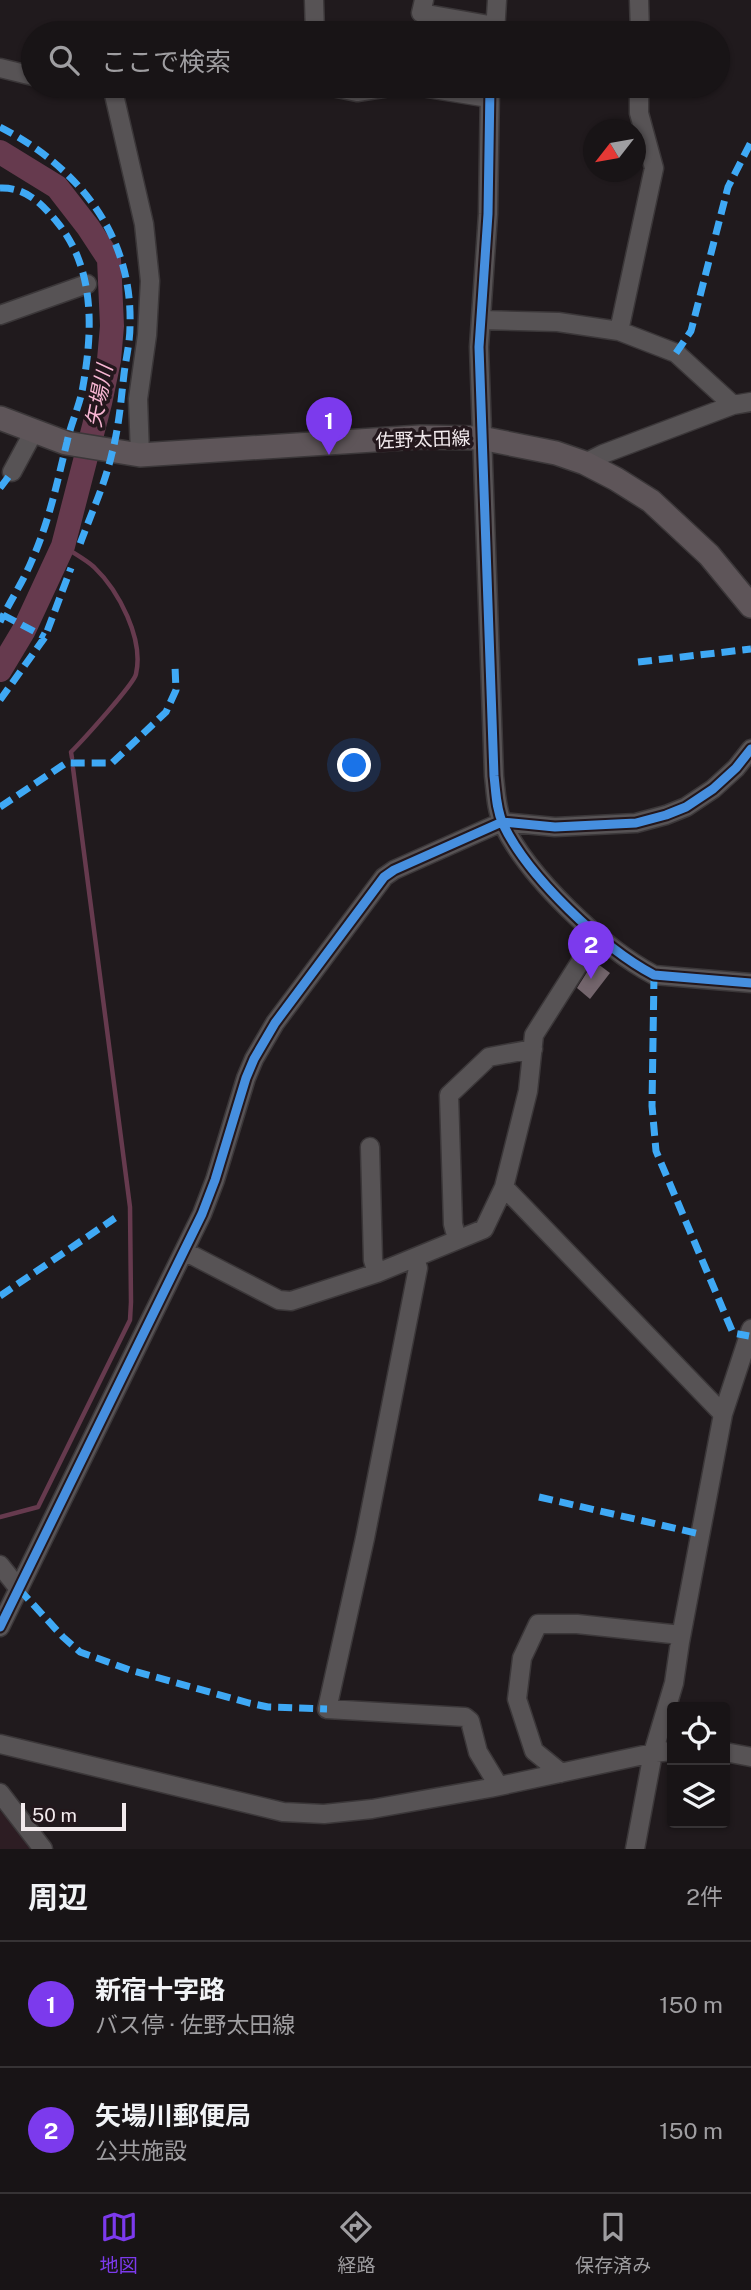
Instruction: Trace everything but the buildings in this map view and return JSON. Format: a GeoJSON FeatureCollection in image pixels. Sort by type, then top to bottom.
{"type":"FeatureCollection","features":[{"type":"Feature","properties":{"kind":"main road","name":"佐野太田線"},"geometry":{"type":"LineString","coordinates":[[0,418],[33,433],[71,444],[140,454],[420,437],[481,438],[556,453],[616,478],[651,501],[709,555],[751,606]]}},
{"type":"Feature","properties":{"kind":"street"},"geometry":{"type":"LineString","coordinates":[[314,0],[315,21]]}},
{"type":"Feature","properties":{"kind":"street"},"geometry":{"type":"LineString","coordinates":[[424,0],[421,13],[456,21]]}},
{"type":"Feature","properties":{"kind":"street"},"geometry":{"type":"LineString","coordinates":[[639,0],[640,21]]}},
{"type":"Feature","properties":{"kind":"street"},"geometry":{"type":"LineString","coordinates":[[497,21],[501,1]]}},
{"type":"Feature","properties":{"kind":"street"},"geometry":{"type":"LineString","coordinates":[[0,68],[21,73]]}},
{"type":"Feature","properties":{"kind":"street"},"geometry":{"type":"LineString","coordinates":[[115,98],[144,223],[150,281],[148,335],[138,399],[140,454]]}},
{"type":"Feature","properties":{"kind":"street"},"geometry":{"type":"LineString","coordinates":[[489,98],[488,214],[478,347],[494,776],[496,800],[502,822],[530,867],[551,891],[640,968],[654,975],[751,983]]}},
{"type":"Feature","properties":{"kind":"street"},"geometry":{"type":"LineString","coordinates":[[619,331],[654,168],[639,113],[639,98]]}},
{"type":"Feature","properties":{"kind":"street"},"geometry":{"type":"LineString","coordinates":[[0,316],[87,284]]}},
{"type":"Feature","properties":{"kind":"street"},"geometry":{"type":"LineString","coordinates":[[481,320],[558,322],[619,331],[676,353],[742,404]]}},
{"type":"Feature","properties":{"kind":"street"},"geometry":{"type":"LineString","coordinates":[[585,463],[742,404]]}},
{"type":"Feature","properties":{"kind":"street"},"geometry":{"type":"LineString","coordinates":[[12,472],[33,433]]}},
{"type":"Feature","properties":{"kind":"street"},"geometry":{"type":"LineString","coordinates":[[0,1627],[184,1251],[215,1180],[250,1068],[269,1032],[384,877],[394,870],[502,822],[555,828],[636,823],[666,815],[686,807],[713,789],[736,768],[751,749]]}},
{"type":"Feature","properties":{"kind":"street"},"geometry":{"type":"LineString","coordinates":[[184,1251],[279,1300],[291,1301],[377,1273],[485,1229],[504,1186],[528,1091],[534,1035],[598,934]]}},
{"type":"Feature","properties":{"kind":"street"},"geometry":{"type":"LineString","coordinates":[[457,1239],[453,1224],[449,1095],[489,1057],[533,1049]]}},
{"type":"Feature","properties":{"kind":"street"},"geometry":{"type":"LineString","coordinates":[[370,1147],[373,1259],[377,1273]]}},
{"type":"Feature","properties":{"kind":"street"},"geometry":{"type":"LineString","coordinates":[[504,1186],[723,1414]]}},
{"type":"Feature","properties":{"kind":"street"},"geometry":{"type":"LineString","coordinates":[[415,1258],[418,1268],[327,1709],[466,1717],[470,1721],[478,1752],[498,1785]]}},
{"type":"Feature","properties":{"kind":"street"},"geometry":{"type":"LineString","coordinates":[[635,1849],[653,1753],[674,1683],[723,1414],[751,1329]]}},
{"type":"Feature","properties":{"kind":"street"},"geometry":{"type":"LineString","coordinates":[[0,1565],[19,1588]]}},
{"type":"Feature","properties":{"kind":"street"},"geometry":{"type":"LineString","coordinates":[[561,1773],[534,1751],[517,1699],[522,1658],[538,1624],[577,1624],[681,1635]]}},
{"type":"Feature","properties":{"kind":"street"},"geometry":{"type":"LineString","coordinates":[[0,1744],[283,1812],[324,1814],[372,1809],[667,1752]]}},
{"type":"Feature","properties":{"kind":"street"},"geometry":{"type":"LineString","coordinates":[[730,1753],[751,1758]]}},
{"type":"Feature","properties":{"kind":"street"},"geometry":{"type":"LineString","coordinates":[[0,1793],[43,1849]]}},
{"type":"Feature","properties":{"kind":"shaded area"},"geometry":{"type":"Polygon","coordinates":[[[0,1811],[7,1818],[31,1849],[0,1849],[0,1811]]]}},
{"type":"Feature","properties":{"kind":"waterway","name":"矢場川"},"geometry":{"type":"LineString","coordinates":[[0,152],[57,187],[109,259],[112,326],[109,360],[100,403],[63,546],[24,630],[0,670]]}},
{"type":"Feature","properties":{"kind":"waterway"},"geometry":{"type":"LineString","coordinates":[[63,546],[94,567],[112,589],[133,631],[138,660],[136,674],[127,689],[71,752],[72,758]]}},
{"type":"Feature","properties":{"kind":"waterway"},"geometry":{"type":"LineString","coordinates":[[0,1517],[38,1507],[130,1320],[130,1207],[73,768]]}},
{"type":"Feature","properties":{"kind":"marked path"},"geometry":{"type":"LineString","coordinates":[[0,127],[54,162],[95,207],[111,234],[122,262],[128,293],[129,338],[116,433],[106,476],[80,544]]}},
{"type":"Feature","properties":{"kind":"marked path"},"geometry":{"type":"LineString","coordinates":[[676,353],[691,331],[728,187],[751,142]]}},
{"type":"Feature","properties":{"kind":"marked path"},"geometry":{"type":"LineString","coordinates":[[0,188],[18,190],[33,198],[51,215],[69,240],[85,279],[89,322],[82,393],[48,517],[28,568],[0,622]]}},
{"type":"Feature","properties":{"kind":"marked path"},"geometry":{"type":"LineString","coordinates":[[0,488],[12,472]]}},
{"type":"Feature","properties":{"kind":"marked path"},"geometry":{"type":"LineString","coordinates":[[0,700],[45,637],[71,568]]}},
{"type":"Feature","properties":{"kind":"marked path"},"geometry":{"type":"LineString","coordinates":[[3,615],[45,637]]}},
{"type":"Feature","properties":{"kind":"marked path"},"geometry":{"type":"LineString","coordinates":[[638,662],[751,649]]}},
{"type":"Feature","properties":{"kind":"marked path"},"geometry":{"type":"LineString","coordinates":[[0,807],[66,763],[112,763],[166,712],[176,690],[175,666]]}},
{"type":"Feature","properties":{"kind":"marked path"},"geometry":{"type":"LineString","coordinates":[[654,975],[652,1106],[656,1151],[733,1333],[749,1336]]}},
{"type":"Feature","properties":{"kind":"marked path"},"geometry":{"type":"LineString","coordinates":[[0,1296],[115,1218]]}},
{"type":"Feature","properties":{"kind":"marked path"},"geometry":{"type":"LineString","coordinates":[[539,1497],[700,1534]]}},
{"type":"Feature","properties":{"kind":"marked path"},"geometry":{"type":"LineString","coordinates":[[19,1589],[80,1652],[130,1670],[249,1703],[268,1707],[327,1709]]}},
{"type":"Feature","properties":{"kind":"cycle path"},"geometry":{"type":"LineString","coordinates":[[490,98],[488,214],[479,347],[494,776],[499,812],[515,845],[548,888],[590,929],[634,963],[654,975],[751,983]]}},
{"type":"Feature","properties":{"kind":"cycle path"},"geometry":{"type":"LineString","coordinates":[[0,1627],[202,1214],[254,1059],[275,1023],[384,877],[394,870],[502,822],[555,827],[636,823],[666,815],[686,807],[713,789],[736,768],[751,749]]}},
{"type":"Feature","properties":{"kind":"place","name":"新宿十字路"},"geometry":{"type":"Point","coordinates":[329,455]}},
{"type":"Feature","properties":{"kind":"place","name":"矢場川郵便局"},"geometry":{"type":"Point","coordinates":[591,979]}}]}
